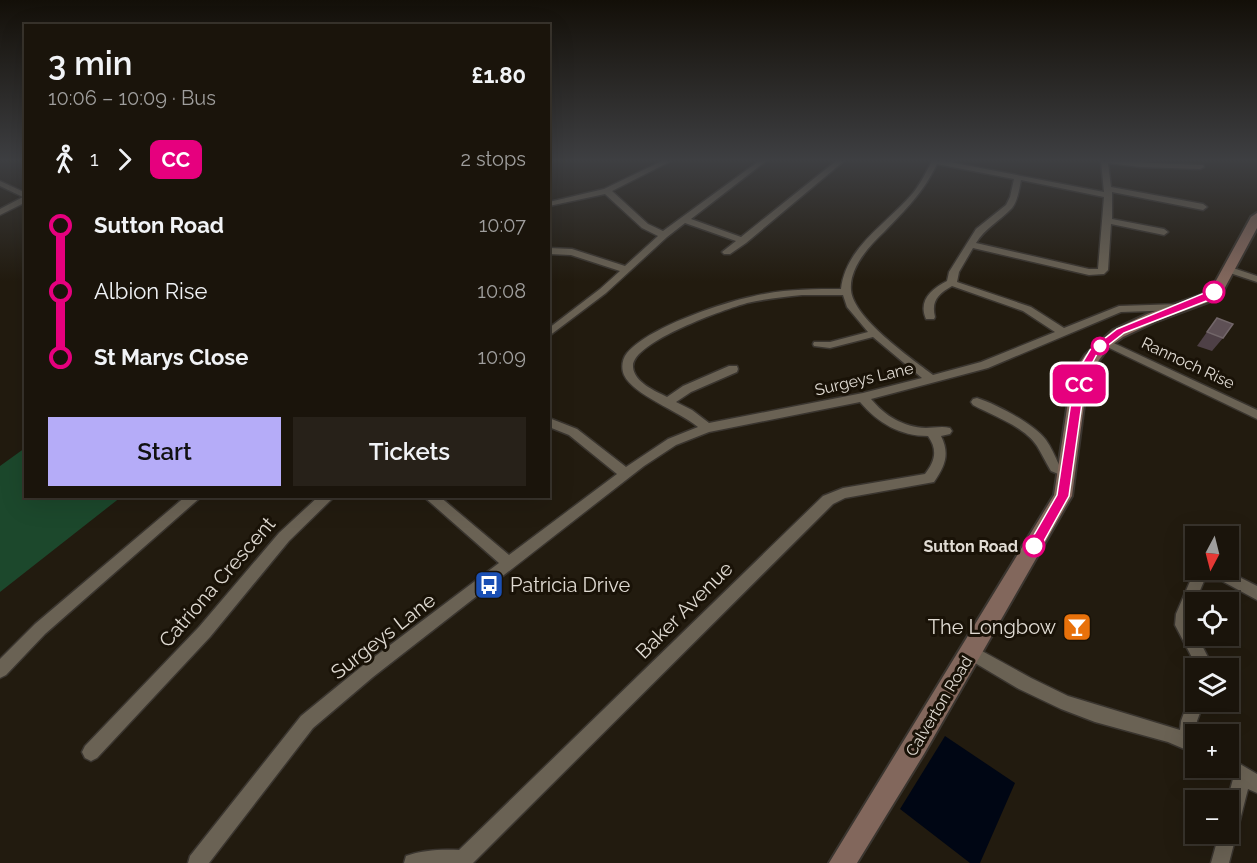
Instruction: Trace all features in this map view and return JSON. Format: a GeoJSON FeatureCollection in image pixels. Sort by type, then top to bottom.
{"type":"FeatureCollection","features":[{"type":"Feature","properties":{"kind":"street"},"geometry":{"type":"LineString","coordinates":[[0,212],[20,201]]}},
{"type":"Feature","properties":{"kind":"street"},"geometry":{"type":"LineString","coordinates":[[618,201],[645,226],[664,235]]}},
{"type":"Feature","properties":{"kind":"street"},"geometry":{"type":"LineString","coordinates":[[550,332],[603,291],[624,269],[664,235],[709,201]]}},
{"type":"Feature","properties":{"kind":"street"},"geometry":{"type":"LineString","coordinates":[[727,252],[791,201]]}},
{"type":"Feature","properties":{"kind":"street"},"geometry":{"type":"LineString","coordinates":[[910,201],[897,212],[855,260],[848,272],[846,292],[852,305],[875,333],[932,380]]}},
{"type":"Feature","properties":{"kind":"street"},"geometry":{"type":"LineString","coordinates":[[952,283],[954,272],[979,231],[1012,201]]}},
{"type":"Feature","properties":{"kind":"street"},"geometry":{"type":"LineString","coordinates":[[970,244],[1089,273],[1101,272],[1108,221],[1108,201]]}},
{"type":"Feature","properties":{"kind":"street"},"geometry":{"type":"LineString","coordinates":[[1167,201],[1203,207]]}},
{"type":"Feature","properties":{"kind":"street","name":"Calverton Road"},"geometry":{"type":"LineString","coordinates":[[842,863],[972,652],[1063,496],[1080,375],[1093,352],[1144,315],[1182,307],[1206,298],[1217,290],[1257,217]]}},
{"type":"Feature","properties":{"kind":"street"},"geometry":{"type":"LineString","coordinates":[[685,220],[743,241]]}},
{"type":"Feature","properties":{"kind":"street"},"geometry":{"type":"LineString","coordinates":[[1108,221],[1164,232]]}},
{"type":"Feature","properties":{"kind":"street"},"geometry":{"type":"LineString","coordinates":[[550,251],[572,252],[624,269]]}},
{"type":"Feature","properties":{"kind":"street"},"geometry":{"type":"LineString","coordinates":[[1230,270],[1257,279]]}},
{"type":"Feature","properties":{"kind":"street"},"geometry":{"type":"LineString","coordinates":[[930,317],[928,303],[934,292],[952,283],[1027,309],[1064,333]]}},
{"type":"Feature","properties":{"kind":"street"},"geometry":{"type":"LineString","coordinates":[[707,428],[689,414],[636,384],[630,376],[627,362],[630,356],[674,328],[710,312],[755,297],[806,291],[846,292]]}},
{"type":"Feature","properties":{"kind":"street"},"geometry":{"type":"LineString","coordinates":[[1111,312],[1144,315],[1182,307]]}},
{"type":"Feature","properties":{"kind":"street","name":"Surgeys Lane"},"geometry":{"type":"LineString","coordinates":[[197,863],[307,722],[367,672],[509,563],[672,442],[707,428],[863,397],[932,380],[1006,357],[1111,312],[1144,315]]}},
{"type":"Feature","properties":{"kind":"street"},"geometry":{"type":"LineString","coordinates":[[818,344],[830,345],[875,333]]}},
{"type":"Feature","properties":{"kind":"street","name":"Rannoch Rise"},"geometry":{"type":"LineString","coordinates":[[1104,342],[1257,414]]}},
{"type":"Feature","properties":{"kind":"street"},"geometry":{"type":"LineString","coordinates":[[667,402],[687,389],[734,369]]}},
{"type":"Feature","properties":{"kind":"street","name":"Baker Avenue"},"geometry":{"type":"LineString","coordinates":[[413,863],[462,862],[828,500],[843,493],[929,478],[942,457],[939,432],[900,429],[872,410],[863,397]]}},
{"type":"Feature","properties":{"kind":"street"},"geometry":{"type":"LineString","coordinates":[[977,402],[1024,428],[1041,442],[1055,468],[1068,472]]}},
{"type":"Feature","properties":{"kind":"street"},"geometry":{"type":"LineString","coordinates":[[550,422],[573,432],[626,474]]}},
{"type":"Feature","properties":{"kind":"street"},"geometry":{"type":"LineString","coordinates":[[0,670],[40,629],[194,498]]}},
{"type":"Feature","properties":{"kind":"street","name":"Catriona Crescent"},"geometry":{"type":"LineString","coordinates":[[92,752],[146,703],[268,553],[300,519],[326,498]]}},
{"type":"Feature","properties":{"kind":"street"},"geometry":{"type":"LineString","coordinates":[[431,498],[509,563]]}},
{"type":"Feature","properties":{"kind":"street"},"geometry":{"type":"LineString","coordinates":[[1200,658],[1183,624],[1183,614],[1199,576],[1204,574],[1225,576],[1257,593]]}},
{"type":"Feature","properties":{"kind":"street"},"geometry":{"type":"LineString","coordinates":[[972,652],[1039,692],[1058,700],[1185,741]]}},
{"type":"Feature","properties":{"kind":"street"},"geometry":{"type":"LineString","coordinates":[[1239,790],[1243,775]]}},
{"type":"Feature","properties":{"kind":"street"},"geometry":{"type":"LineString","coordinates":[[1220,863],[1225,844]]}},
{"type":"Feature","properties":{"kind":"green space"},"geometry":{"type":"Polygon","coordinates":[[[24,449],[24,498],[120,498],[0,592],[0,466],[24,449]]]}},
{"type":"Feature","properties":{"kind":"shaded area"},"geometry":{"type":"Polygon","coordinates":[[[945,736],[1015,783],[980,863],[970,863],[900,809],[945,736]]]}},
{"type":"Feature","properties":{"kind":"building"},"geometry":{"type":"Polygon","coordinates":[[[1217,318],[1233,324],[1223,338],[1207,332],[1217,318]]]}},
{"type":"Feature","properties":{"kind":"bus line","name":"CC"},"geometry":{"type":"LineString","coordinates":[[1034,546],[1063,496],[1080,375],[1093,352],[1121,331],[1206,298],[1214,292]]}},
{"type":"Feature","properties":{"kind":"place","name":"Sutton Road"},"geometry":{"type":"Point","coordinates":[1034,546]}},
{"type":"Feature","properties":{"kind":"place","name":"Patricia Drive"},"geometry":{"type":"Point","coordinates":[489,585]}},
{"type":"Feature","properties":{"kind":"place","name":"The Longbow"},"geometry":{"type":"Point","coordinates":[1077,627]}}]}
